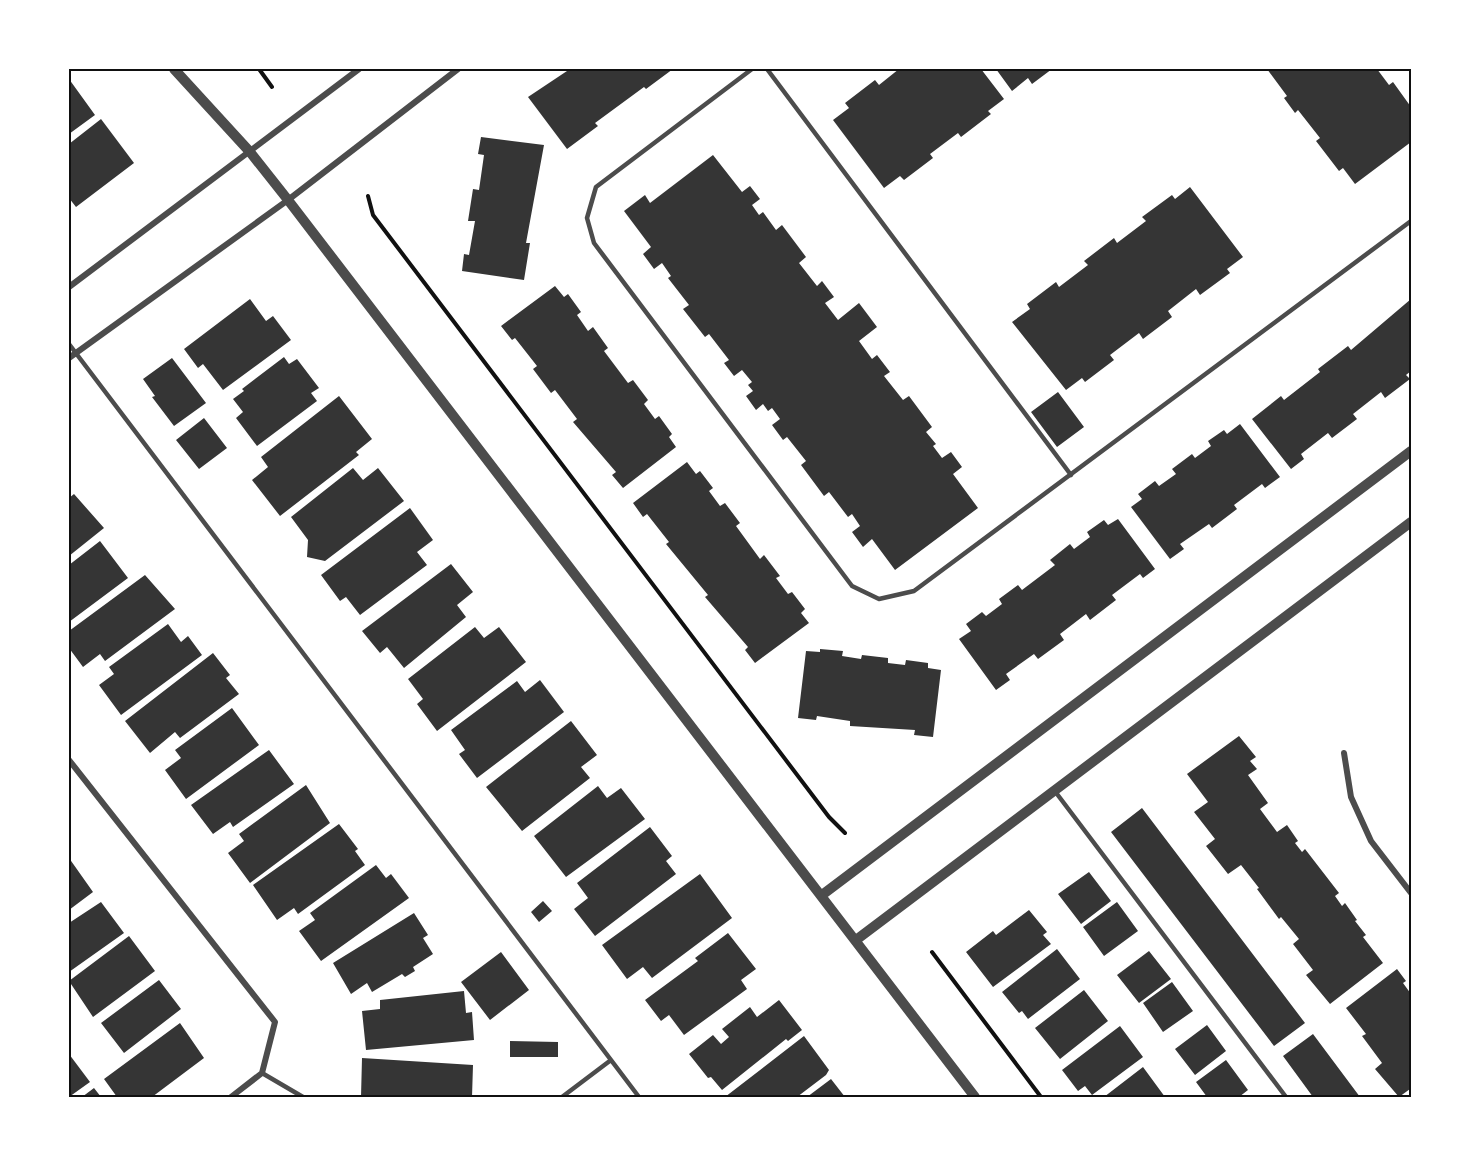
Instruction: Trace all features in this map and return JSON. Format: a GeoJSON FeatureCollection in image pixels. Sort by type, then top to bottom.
{"type":"FeatureCollection","features":[{"type":"Feature","properties":{"kind":"street"},"geometry":{"type":"LineString","coordinates":[[174,69],[250,152],[288,200],[975,1097]]}},
{"type":"Feature","properties":{"kind":"street"},"geometry":{"type":"LineString","coordinates":[[69,287],[359,69]]}},
{"type":"Feature","properties":{"kind":"street"},"geometry":{"type":"LineString","coordinates":[[69,358],[288,200],[458,69]]}},
{"type":"Feature","properties":{"kind":"street"},"geometry":{"type":"LineString","coordinates":[[822,895],[1411,452]]}},
{"type":"Feature","properties":{"kind":"street"},"geometry":{"type":"LineString","coordinates":[[856,939],[1411,522]]}},
{"type":"Feature","properties":{"kind":"street"},"geometry":{"type":"LineString","coordinates":[[1344,753],[1351,797],[1371,842],[1411,893]]}},
{"type":"Feature","properties":{"kind":"street"},"geometry":{"type":"LineString","coordinates":[[69,760],[275,1022],[262,1073],[231,1097]]}},
{"type":"Feature","properties":{"kind":"lane"},"geometry":{"type":"LineString","coordinates":[[752,69],[596,187],[587,218],[594,243],[852,586],[879,599],[914,591],[1411,221]]}},
{"type":"Feature","properties":{"kind":"lane"},"geometry":{"type":"LineString","coordinates":[[767,69],[1071,475]]}},
{"type":"Feature","properties":{"kind":"lane"},"geometry":{"type":"LineString","coordinates":[[69,344],[639,1097]]}},
{"type":"Feature","properties":{"kind":"lane"},"geometry":{"type":"LineString","coordinates":[[1054,790],[1286,1097]]}},
{"type":"Feature","properties":{"kind":"lane"},"geometry":{"type":"LineString","coordinates":[[562,1097],[611,1060]]}},
{"type":"Feature","properties":{"kind":"lane"},"geometry":{"type":"LineString","coordinates":[[262,1073],[303,1097]]}},
{"type":"Feature","properties":{"kind":"path"},"geometry":{"type":"LineString","coordinates":[[259,69],[272,87]]}},
{"type":"Feature","properties":{"kind":"path"},"geometry":{"type":"LineString","coordinates":[[368,196],[374,215],[822,807],[845,833]]}},
{"type":"Feature","properties":{"kind":"path"},"geometry":{"type":"LineString","coordinates":[[932,952],[1041,1097]]}},
{"type":"Feature","properties":{"kind":"building"},"geometry":{"type":"Polygon","coordinates":[[[570,69],[673,69],[595,123],[598,126],[567,149],[528,97],[570,69]]]}},
{"type":"Feature","properties":{"kind":"building"},"geometry":{"type":"Polygon","coordinates":[[[899,69],[981,69],[1004,99],[988,111],[991,114],[961,137],[958,133],[930,154],[933,158],[904,180],[900,176],[884,188],[833,120],[849,108],[845,103],[875,80],[879,85],[899,69]]]}},
{"type":"Feature","properties":{"kind":"building"},"geometry":{"type":"Polygon","coordinates":[[[996,69],[1052,69],[1032,84],[1028,78],[1012,91],[996,69]]]}},
{"type":"Feature","properties":{"kind":"building"},"geometry":{"type":"Polygon","coordinates":[[[1267,69],[1377,69],[1389,85],[1393,82],[1411,107],[1411,142],[1355,184],[1343,168],[1339,171],[1316,141],[1320,138],[1298,110],[1295,113],[1284,98],[1287,96],[1267,69]]]}},
{"type":"Feature","properties":{"kind":"building"},"geometry":{"type":"Polygon","coordinates":[[[69,79],[95,115],[69,134],[69,79]]]}},
{"type":"Feature","properties":{"kind":"building"},"geometry":{"type":"Polygon","coordinates":[[[101,119],[134,163],[76,207],[69,198],[69,144],[101,119]]]}},
{"type":"Feature","properties":{"kind":"building"},"geometry":{"type":"Polygon","coordinates":[[[481,137],[544,145],[526,243],[530,243],[524,280],[462,271],[464,254],[469,255],[475,221],[468,221],[473,189],[479,190],[484,155],[478,154],[481,137]]]}},
{"type":"Feature","properties":{"kind":"building"},"geometry":{"type":"Polygon","coordinates":[[[713,155],[742,192],[750,186],[760,199],[752,205],[759,215],[763,212],[776,230],[782,225],[806,257],[799,263],[817,286],[822,281],[834,297],[825,303],[838,320],[859,303],[877,327],[859,341],[872,359],[877,355],[890,372],[884,376],[903,400],[909,396],[932,427],[926,432],[936,444],[933,446],[942,458],[951,452],[962,467],[953,474],[978,508],[895,570],[872,539],[863,547],[852,532],[860,526],[852,514],[848,517],[829,492],[824,496],[801,465],[806,461],[787,437],[783,440],[772,425],[780,419],[772,408],[768,411],[763,404],[756,410],[746,396],[753,391],[748,385],[752,382],[742,370],[734,376],[724,363],[729,360],[709,334],[705,337],[683,309],[689,305],[668,278],[671,276],[662,263],[654,269],[643,254],[651,247],[624,211],[645,195],[650,203],[713,155]]]}},
{"type":"Feature","properties":{"kind":"building"},"geometry":{"type":"Polygon","coordinates":[[[1190,187],[1243,257],[1227,269],[1230,273],[1200,295],[1196,289],[1168,311],[1172,317],[1143,339],[1139,333],[1110,355],[1114,360],[1085,382],[1082,378],[1066,390],[1012,322],[1030,309],[1027,304],[1056,282],[1059,287],[1088,265],[1084,261],[1114,238],[1117,243],[1146,221],[1142,217],[1172,195],[1175,199],[1190,187]]]}},
{"type":"Feature","properties":{"kind":"building"},"geometry":{"type":"Polygon","coordinates":[[[555,286],[564,297],[568,294],[581,312],[577,315],[588,331],[593,327],[608,348],[604,351],[628,383],[633,380],[648,400],[644,404],[655,419],[659,416],[672,434],[669,437],[676,447],[623,488],[612,475],[616,472],[573,422],[577,419],[555,390],[551,393],[533,369],[537,366],[515,338],[512,340],[501,326],[555,286]]]}},
{"type":"Feature","properties":{"kind":"building"},"geometry":{"type":"Polygon","coordinates":[[[250,299],[266,321],[273,316],[291,340],[223,390],[203,364],[198,368],[184,349],[250,299]]]}},
{"type":"Feature","properties":{"kind":"building"},"geometry":{"type":"Polygon","coordinates":[[[1411,299],[1411,371],[1406,375],[1410,379],[1385,398],[1381,392],[1353,414],[1357,419],[1332,438],[1328,433],[1301,454],[1304,459],[1291,469],[1252,419],[1281,396],[1284,400],[1320,372],[1318,369],[1348,346],[1351,350],[1411,299]]]}},
{"type":"Feature","properties":{"kind":"building"},"geometry":{"type":"Polygon","coordinates":[[[284,357],[289,364],[297,359],[319,388],[311,393],[317,401],[257,446],[236,418],[243,412],[233,399],[244,391],[242,389],[284,357]]]}},
{"type":"Feature","properties":{"kind":"building"},"geometry":{"type":"Polygon","coordinates":[[[172,358],[206,403],[174,426],[152,397],[155,396],[143,379],[172,358]]]}},
{"type":"Feature","properties":{"kind":"building"},"geometry":{"type":"Polygon","coordinates":[[[1058,392],[1084,427],[1057,447],[1031,412],[1058,392]]]}},
{"type":"Feature","properties":{"kind":"building"},"geometry":{"type":"Polygon","coordinates":[[[339,396],[372,439],[356,452],[359,455],[280,516],[252,480],[268,467],[261,457],[339,396]]]}},
{"type":"Feature","properties":{"kind":"building"},"geometry":{"type":"Polygon","coordinates":[[[204,418],[227,448],[199,469],[176,440],[204,418]]]}},
{"type":"Feature","properties":{"kind":"building"},"geometry":{"type":"Polygon","coordinates":[[[1240,424],[1280,477],[1265,488],[1262,484],[1234,505],[1237,509],[1212,528],[1209,524],[1180,544],[1184,549],[1170,559],[1131,507],[1142,499],[1138,494],[1155,481],[1159,486],[1176,474],[1172,469],[1192,454],[1195,458],[1211,446],[1208,441],[1224,430],[1227,434],[1240,424]]]}},
{"type":"Feature","properties":{"kind":"building"},"geometry":{"type":"Polygon","coordinates":[[[687,462],[696,474],[700,471],[713,488],[709,491],[720,506],[725,503],[740,523],[736,526],[760,559],[764,555],[780,576],[776,578],[788,594],[792,592],[805,609],[801,613],[809,623],[755,663],[745,650],[748,647],[705,597],[708,595],[666,544],[669,542],[647,514],[643,517],[633,503],[687,462]]]}},
{"type":"Feature","properties":{"kind":"building"},"geometry":{"type":"Polygon","coordinates":[[[353,468],[363,480],[378,468],[404,501],[325,561],[307,557],[308,540],[291,517],[353,468]]]}},
{"type":"Feature","properties":{"kind":"building"},"geometry":{"type":"Polygon","coordinates":[[[74,494],[104,528],[69,556],[69,498],[74,494]]]}},
{"type":"Feature","properties":{"kind":"building"},"geometry":{"type":"Polygon","coordinates":[[[410,508],[433,540],[417,552],[427,565],[360,615],[346,597],[340,601],[321,575],[410,508]]]}},
{"type":"Feature","properties":{"kind":"building"},"geometry":{"type":"Polygon","coordinates":[[[1118,519],[1155,569],[1143,578],[1140,574],[1112,595],[1116,600],[1090,620],[1086,614],[1060,634],[1064,640],[1038,659],[1034,654],[1006,674],[1010,680],[996,690],[959,639],[971,631],[966,624],[982,612],[986,616],[1002,604],[999,599],[1018,585],[1022,590],[1055,565],[1050,560],[1070,544],[1074,549],[1090,537],[1087,532],[1104,520],[1108,525],[1118,519]]]}},
{"type":"Feature","properties":{"kind":"building"},"geometry":{"type":"Polygon","coordinates":[[[100,541],[128,578],[69,622],[69,565],[100,541]]]}},
{"type":"Feature","properties":{"kind":"building"},"geometry":{"type":"Polygon","coordinates":[[[451,564],[473,592],[457,605],[466,617],[404,668],[387,647],[380,653],[362,631],[451,564]]]}},
{"type":"Feature","properties":{"kind":"building"},"geometry":{"type":"Polygon","coordinates":[[[145,575],[175,609],[105,661],[100,654],[83,667],[69,648],[69,631],[145,575]]]}},
{"type":"Feature","properties":{"kind":"building"},"geometry":{"type":"Polygon","coordinates":[[[168,624],[181,642],[188,636],[202,655],[121,715],[99,685],[114,674],[109,667],[168,624]]]}},
{"type":"Feature","properties":{"kind":"building"},"geometry":{"type":"Polygon","coordinates":[[[475,627],[484,638],[499,627],[526,662],[437,731],[417,704],[423,699],[408,679],[475,627]]]}},
{"type":"Feature","properties":{"kind":"building"},"geometry":{"type":"Polygon","coordinates":[[[820,649],[843,651],[842,656],[861,659],[862,655],[888,658],[888,663],[905,665],[906,660],[928,663],[928,668],[941,670],[933,737],[914,735],[915,730],[850,726],[850,721],[817,716],[816,720],[798,718],[806,651],[820,652],[820,649]]]}},
{"type":"Feature","properties":{"kind":"building"},"geometry":{"type":"Polygon","coordinates":[[[213,653],[230,675],[226,678],[239,694],[180,738],[175,732],[150,753],[125,721],[213,653]]]}},
{"type":"Feature","properties":{"kind":"building"},"geometry":{"type":"Polygon","coordinates":[[[540,680],[564,712],[477,778],[459,754],[465,750],[451,730],[517,681],[525,692],[540,680]]]}},
{"type":"Feature","properties":{"kind":"building"},"geometry":{"type":"Polygon","coordinates":[[[232,708],[259,745],[186,799],[165,770],[181,758],[175,750],[232,708]]]}},
{"type":"Feature","properties":{"kind":"building"},"geometry":{"type":"Polygon","coordinates":[[[571,721],[597,755],[581,767],[590,778],[522,831],[486,787],[571,721]]]}},
{"type":"Feature","properties":{"kind":"building"},"geometry":{"type":"Polygon","coordinates":[[[1239,736],[1256,757],[1250,761],[1257,769],[1248,775],[1268,803],[1260,809],[1277,832],[1287,825],[1298,841],[1295,843],[1302,852],[1305,849],[1339,893],[1335,896],[1342,906],[1345,903],[1366,935],[1363,937],[1383,963],[1330,1004],[1306,975],[1313,970],[1293,944],[1299,939],[1281,917],[1279,919],[1241,865],[1228,874],[1206,846],[1215,839],[1194,812],[1208,802],[1187,774],[1239,736]]]}},
{"type":"Feature","properties":{"kind":"building"},"geometry":{"type":"Polygon","coordinates":[[[269,750],[294,784],[233,827],[230,822],[213,834],[191,805],[269,750]]]}},
{"type":"Feature","properties":{"kind":"building"},"geometry":{"type":"Polygon","coordinates":[[[306,785],[330,823],[250,883],[228,853],[244,841],[239,834],[306,785]]]}},
{"type":"Feature","properties":{"kind":"building"},"geometry":{"type":"Polygon","coordinates":[[[598,786],[607,798],[621,788],[645,819],[566,877],[534,836],[598,786]]]}},
{"type":"Feature","properties":{"kind":"building"},"geometry":{"type":"Polygon","coordinates":[[[1142,808],[1305,1023],[1274,1046],[1111,832],[1142,808]]]}},
{"type":"Feature","properties":{"kind":"building"},"geometry":{"type":"Polygon","coordinates":[[[339,824],[358,849],[355,851],[365,865],[298,914],[294,908],[277,920],[253,885],[339,824]]]}},
{"type":"Feature","properties":{"kind":"building"},"geometry":{"type":"Polygon","coordinates":[[[650,827],[672,856],[666,861],[676,874],[595,936],[574,909],[588,898],[577,883],[650,827]]]}},
{"type":"Feature","properties":{"kind":"building"},"geometry":{"type":"Polygon","coordinates":[[[69,858],[93,892],[69,910],[69,858]]]}},
{"type":"Feature","properties":{"kind":"building"},"geometry":{"type":"Polygon","coordinates":[[[376,865],[386,878],[391,874],[409,898],[321,961],[299,931],[315,920],[310,913],[376,865]]]}},
{"type":"Feature","properties":{"kind":"building"},"geometry":{"type":"Polygon","coordinates":[[[1089,872],[1111,901],[1081,924],[1058,894],[1089,872]]]}},
{"type":"Feature","properties":{"kind":"building"},"geometry":{"type":"Polygon","coordinates":[[[700,874],[732,918],[652,978],[643,967],[627,979],[602,945],[700,874]]]}},
{"type":"Feature","properties":{"kind":"building"},"geometry":{"type":"Polygon","coordinates":[[[543,901],[552,911],[539,922],[531,912],[543,901]]]}},
{"type":"Feature","properties":{"kind":"building"},"geometry":{"type":"Polygon","coordinates":[[[101,902],[124,933],[69,972],[69,923],[101,902]]]}},
{"type":"Feature","properties":{"kind":"building"},"geometry":{"type":"Polygon","coordinates":[[[1117,902],[1138,931],[1104,956],[1083,927],[1117,902]]]}},
{"type":"Feature","properties":{"kind":"building"},"geometry":{"type":"Polygon","coordinates":[[[1029,910],[1047,932],[1043,935],[1051,944],[993,987],[966,952],[993,931],[996,935],[1029,910]]]}},
{"type":"Feature","properties":{"kind":"building"},"geometry":{"type":"Polygon","coordinates":[[[414,913],[428,935],[423,938],[433,954],[413,967],[415,971],[405,977],[402,974],[372,992],[367,983],[351,994],[333,963],[414,913]]]}},
{"type":"Feature","properties":{"kind":"building"},"geometry":{"type":"Polygon","coordinates":[[[728,933],[756,969],[741,980],[747,989],[684,1035],[669,1015],[661,1021],[645,1000],[698,961],[695,958],[728,933]]]}},
{"type":"Feature","properties":{"kind":"building"},"geometry":{"type":"Polygon","coordinates":[[[129,936],[155,971],[93,1017],[69,981],[129,936]]]}},
{"type":"Feature","properties":{"kind":"building"},"geometry":{"type":"Polygon","coordinates":[[[1057,949],[1080,979],[1028,1019],[1022,1011],[1019,1013],[1002,992],[1057,949]]]}},
{"type":"Feature","properties":{"kind":"building"},"geometry":{"type":"Polygon","coordinates":[[[1149,951],[1171,979],[1139,1003],[1117,975],[1149,951]]]}},
{"type":"Feature","properties":{"kind":"building"},"geometry":{"type":"Polygon","coordinates":[[[501,952],[529,990],[490,1020],[461,982],[501,952]]]}},
{"type":"Feature","properties":{"kind":"building"},"geometry":{"type":"Polygon","coordinates":[[[1397,969],[1406,981],[1403,983],[1411,994],[1411,1090],[1399,1097],[1375,1069],[1382,1063],[1362,1036],[1366,1034],[1346,1008],[1397,969]]]}},
{"type":"Feature","properties":{"kind":"building"},"geometry":{"type":"Polygon","coordinates":[[[159,980],[181,1009],[124,1053],[101,1023],[159,980]]]}},
{"type":"Feature","properties":{"kind":"building"},"geometry":{"type":"Polygon","coordinates":[[[1172,982],[1193,1011],[1163,1032],[1143,1003],[1172,982]]]}},
{"type":"Feature","properties":{"kind":"building"},"geometry":{"type":"Polygon","coordinates":[[[1084,990],[1108,1021],[1060,1059],[1035,1028],[1084,990]]]}},
{"type":"Feature","properties":{"kind":"building"},"geometry":{"type":"Polygon","coordinates":[[[464,991],[466,1013],[472,1012],[474,1040],[366,1050],[362,1011],[380,1009],[380,1000],[464,991]]]}},
{"type":"Feature","properties":{"kind":"building"},"geometry":{"type":"Polygon","coordinates":[[[779,1000],[802,1030],[788,1041],[786,1039],[722,1090],[711,1077],[708,1078],[689,1054],[713,1035],[721,1044],[729,1037],[722,1029],[750,1007],[757,1017],[779,1000]]]}},
{"type":"Feature","properties":{"kind":"building"},"geometry":{"type":"Polygon","coordinates":[[[180,1023],[204,1058],[152,1097],[117,1097],[104,1079],[180,1023]]]}},
{"type":"Feature","properties":{"kind":"building"},"geometry":{"type":"Polygon","coordinates":[[[1207,1025],[1226,1051],[1195,1075],[1175,1049],[1207,1025]]]}},
{"type":"Feature","properties":{"kind":"building"},"geometry":{"type":"Polygon","coordinates":[[[1120,1026],[1143,1057],[1092,1095],[1085,1086],[1078,1091],[1062,1070],[1120,1026]]]}},
{"type":"Feature","properties":{"kind":"building"},"geometry":{"type":"Polygon","coordinates":[[[1313,1034],[1360,1097],[1313,1097],[1283,1056],[1313,1034]]]}},
{"type":"Feature","properties":{"kind":"building"},"geometry":{"type":"Polygon","coordinates":[[[804,1036],[829,1070],[826,1075],[797,1097],[725,1097],[804,1036]]]}},
{"type":"Feature","properties":{"kind":"building"},"geometry":{"type":"Polygon","coordinates":[[[510,1041],[558,1042],[558,1057],[510,1057],[510,1041]]]}},
{"type":"Feature","properties":{"kind":"building"},"geometry":{"type":"Polygon","coordinates":[[[69,1054],[90,1082],[69,1097],[69,1054]]]}},
{"type":"Feature","properties":{"kind":"building"},"geometry":{"type":"Polygon","coordinates":[[[362,1058],[473,1065],[472,1097],[361,1097],[362,1058]]]}},
{"type":"Feature","properties":{"kind":"building"},"geometry":{"type":"Polygon","coordinates":[[[1226,1060],[1248,1090],[1239,1097],[1207,1097],[1196,1082],[1226,1060]]]}},
{"type":"Feature","properties":{"kind":"building"},"geometry":{"type":"Polygon","coordinates":[[[1143,1067],[1165,1097],[1104,1097],[1143,1067]]]}},
{"type":"Feature","properties":{"kind":"building"},"geometry":{"type":"Polygon","coordinates":[[[831,1079],[845,1097],[807,1097],[831,1079]]]}},
{"type":"Feature","properties":{"kind":"building"},"geometry":{"type":"Polygon","coordinates":[[[94,1088],[101,1097],[82,1097],[94,1088]]]}}]}
